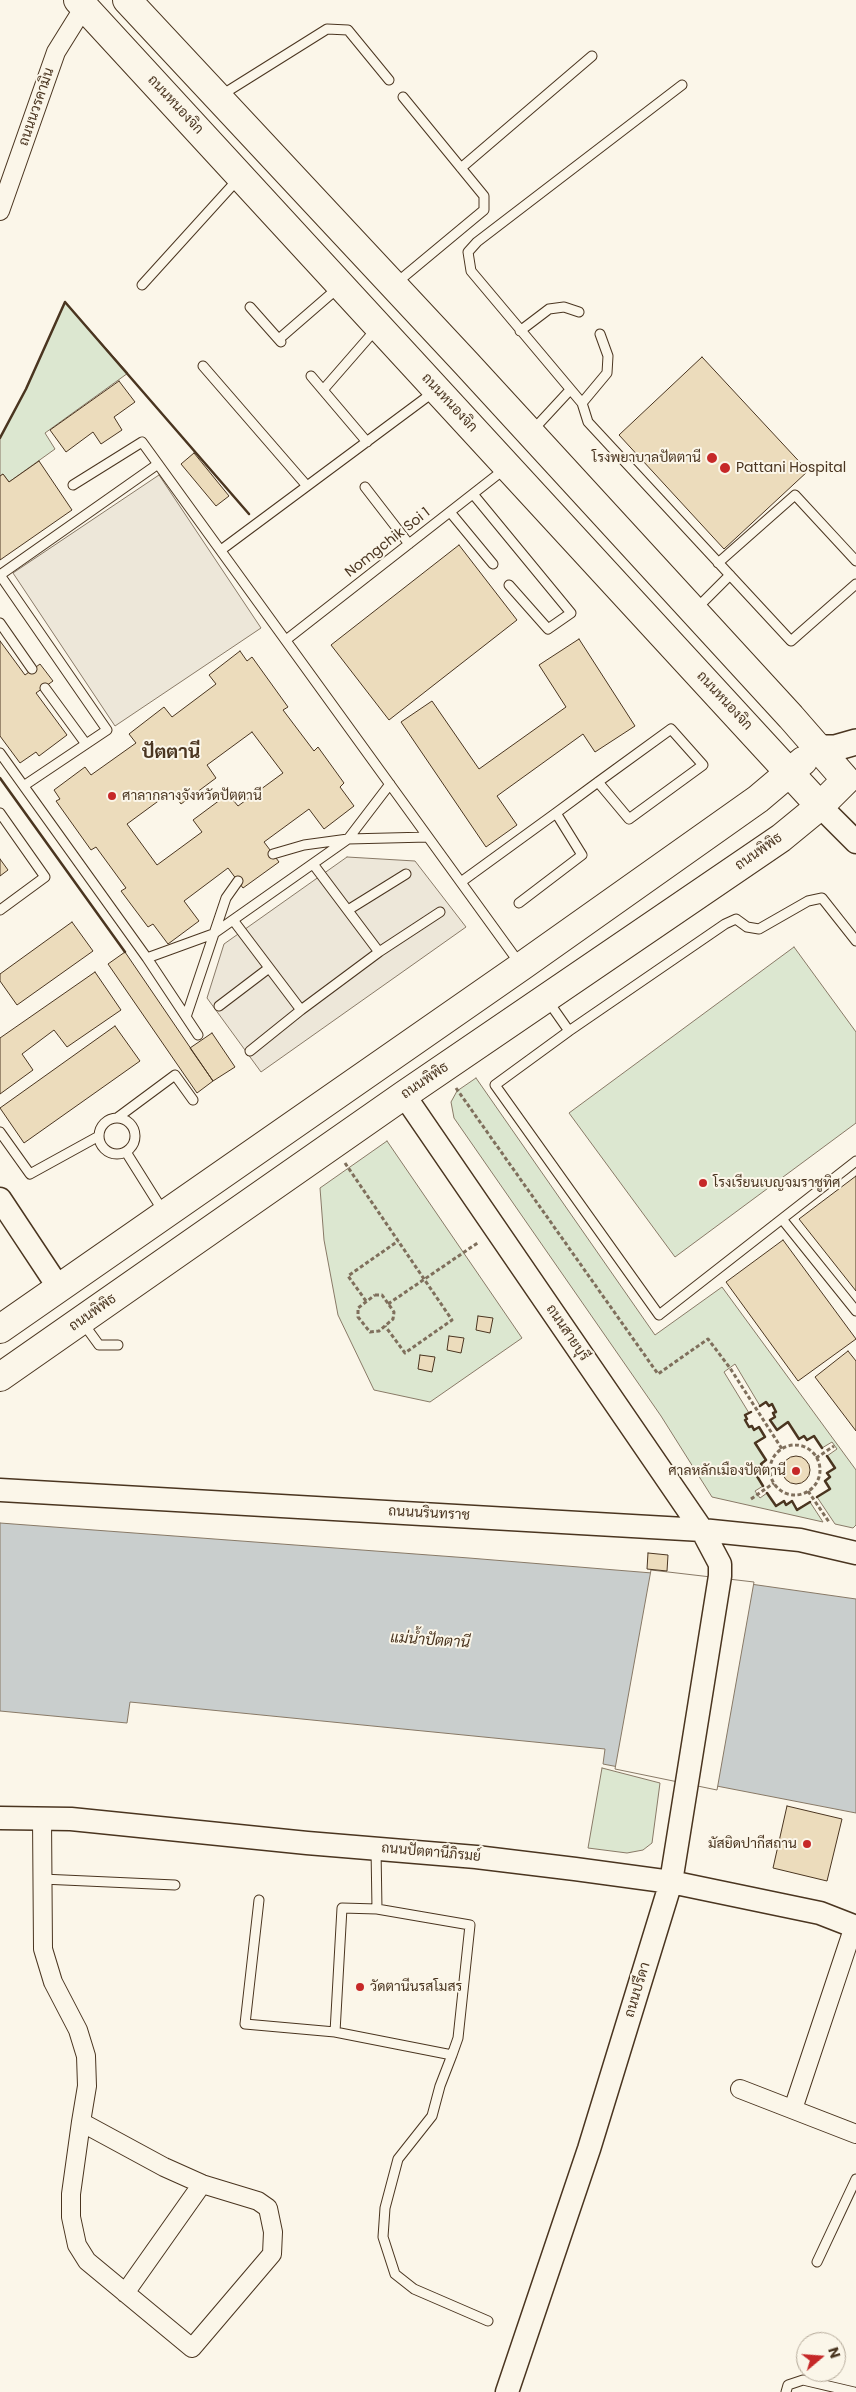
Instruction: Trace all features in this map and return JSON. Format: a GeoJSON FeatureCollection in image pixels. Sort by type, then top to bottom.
{"type":"FeatureCollection","features":[{"type":"Feature","properties":{"kind":"main road"},"geometry":{"type":"LineString","coordinates":[[127,0],[466,363],[694,611],[851,786]]}},
{"type":"Feature","properties":{"kind":"main road","name":"ถนนหนองจิก"},"geometry":{"type":"LineString","coordinates":[[81,4],[820,806]]}},
{"type":"Feature","properties":{"kind":"main road"},"geometry":{"type":"LineString","coordinates":[[191,123],[218,98]]}},
{"type":"Feature","properties":{"kind":"main road"},"geometry":{"type":"LineString","coordinates":[[371,319],[393,286]]}},
{"type":"Feature","properties":{"kind":"main road"},"geometry":{"type":"LineString","coordinates":[[435,390],[466,363]]}},
{"type":"Feature","properties":{"kind":"main road"},"geometry":{"type":"LineString","coordinates":[[0,1329],[165,1216],[758,799],[818,748],[835,748],[856,743]]}},
{"type":"Feature","properties":{"kind":"main road"},"geometry":{"type":"LineString","coordinates":[[851,786],[850,760],[856,743]]}},
{"type":"Feature","properties":{"kind":"main road","name":"ถนนพิพิธ"},"geometry":{"type":"LineString","coordinates":[[0,1377],[82,1322],[422,1083],[781,838],[820,806],[851,786]]}},
{"type":"Feature","properties":{"kind":"main road"},"geometry":{"type":"LineString","coordinates":[[522,966],[546,999]]}},
{"type":"Feature","properties":{"kind":"main road"},"geometry":{"type":"LineString","coordinates":[[399,1051],[422,1083]]}},
{"type":"Feature","properties":{"kind":"main road"},"geometry":{"type":"LineString","coordinates":[[274,1139],[297,1171]]}},
{"type":"Feature","properties":{"kind":"main road"},"geometry":{"type":"LineString","coordinates":[[165,1216],[188,1248]]}},
{"type":"Feature","properties":{"kind":"main road"},"geometry":{"type":"LineString","coordinates":[[59,1288],[82,1322]]}},
{"type":"Feature","properties":{"kind":"street","name":"ถนนนวรคามิน"},"geometry":{"type":"LineString","coordinates":[[0,211],[56,52],[81,4]]}},
{"type":"Feature","properties":{"kind":"street"},"geometry":{"type":"LineString","coordinates":[[820,806],[856,842]]}},
{"type":"Feature","properties":{"kind":"street","name":"ถนนสายบุรี"},"geometry":{"type":"LineString","coordinates":[[422,1083],[496,1230],[702,1530],[720,1564],[720,1576]]}},
{"type":"Feature","properties":{"kind":"street"},"geometry":{"type":"LineString","coordinates":[[0,1199],[59,1288]]}},
{"type":"Feature","properties":{"kind":"street","name":"ถนนนรินทราช"},"geometry":{"type":"LineString","coordinates":[[0,1490],[702,1530],[800,1540],[856,1553]]}},
{"type":"Feature","properties":{"kind":"street","name":"ถนนปรีดา"},"geometry":{"type":"LineString","coordinates":[[507,2392],[589,2149],[671,1882],[720,1576]]}},
{"type":"Feature","properties":{"kind":"street","name":"ถนนปัตตานีภิรมย์"},"geometry":{"type":"LineString","coordinates":[[0,1818],[71,1819],[476,1857],[671,1882],[820,1913],[855,1927]]}},
{"type":"Feature","properties":{"kind":"street"},"geometry":{"type":"LineString","coordinates":[[42,1818],[43,1949],[53,1982],[78,2030],[86,2056],[87,2086],[81,2122],[71,2194],[70,2217],[77,2245],[87,2261],[192,2348],[272,2254],[273,2232],[268,2208],[258,2201],[202,2184],[81,2122]]}},
{"type":"Feature","properties":{"kind":"street"},"geometry":{"type":"LineString","coordinates":[[793,2109],[855,1927]]}},
{"type":"Feature","properties":{"kind":"street"},"geometry":{"type":"LineString","coordinates":[[740,2089],[856,2134]]}},
{"type":"Feature","properties":{"kind":"street"},"geometry":{"type":"LineString","coordinates":[[125,2293],[202,2184]]}},
{"type":"Feature","properties":{"kind":"lane"},"geometry":{"type":"LineString","coordinates":[[218,98],[327,28],[348,30],[389,80]]}},
{"type":"Feature","properties":{"kind":"lane"},"geometry":{"type":"LineString","coordinates":[[461,168],[592,56]]}},
{"type":"Feature","properties":{"kind":"lane"},"geometry":{"type":"LineString","coordinates":[[682,85],[477,242],[468,252],[471,271],[582,403],[588,422],[791,641],[856,584]]}},
{"type":"Feature","properties":{"kind":"lane"},"geometry":{"type":"LineString","coordinates":[[393,286],[484,210],[484,196],[404,97]]}},
{"type":"Feature","properties":{"kind":"lane"},"geometry":{"type":"LineString","coordinates":[[142,285],[240,176]]}},
{"type":"Feature","properties":{"kind":"lane"},"geometry":{"type":"LineString","coordinates":[[250,307],[280,342],[341,285]]}},
{"type":"Feature","properties":{"kind":"lane"},"geometry":{"type":"LineString","coordinates":[[520,331],[549,309],[564,307],[579,312]]}},
{"type":"Feature","properties":{"kind":"lane"},"geometry":{"type":"LineString","coordinates":[[323,390],[371,319]]}},
{"type":"Feature","properties":{"kind":"lane"},"geometry":{"type":"LineString","coordinates":[[582,403],[607,374],[608,356],[600,334]]}},
{"type":"Feature","properties":{"kind":"lane"},"geometry":{"type":"LineString","coordinates":[[204,366],[307,486]]}},
{"type":"Feature","properties":{"kind":"lane"},"geometry":{"type":"LineString","coordinates":[[311,376],[367,442]]}},
{"type":"Feature","properties":{"kind":"lane"},"geometry":{"type":"LineString","coordinates":[[221,550],[435,390]]}},
{"type":"Feature","properties":{"kind":"lane"},"geometry":{"type":"LineString","coordinates":[[530,433],[570,390]]}},
{"type":"Feature","properties":{"kind":"lane"},"geometry":{"type":"LineString","coordinates":[[73,485],[142,442],[522,966]]}},
{"type":"Feature","properties":{"kind":"lane"},"geometry":{"type":"LineString","coordinates":[[24,786],[107,730],[0,575],[158,464]]}},
{"type":"Feature","properties":{"kind":"lane","name":"Nomgchik Soi 1"},"geometry":{"type":"LineString","coordinates":[[286,640],[508,467]]}},
{"type":"Feature","properties":{"kind":"lane"},"geometry":{"type":"LineString","coordinates":[[365,487],[409,544]]}},
{"type":"Feature","properties":{"kind":"lane"},"geometry":{"type":"LineString","coordinates":[[474,494],[571,613],[548,630],[509,584]]}},
{"type":"Feature","properties":{"kind":"lane"},"geometry":{"type":"LineString","coordinates":[[718,563],[795,495],[856,561]]}},
{"type":"Feature","properties":{"kind":"lane"},"geometry":{"type":"LineString","coordinates":[[450,512],[493,564]]}},
{"type":"Feature","properties":{"kind":"lane"},"geometry":{"type":"LineString","coordinates":[[694,611],[730,575]]}},
{"type":"Feature","properties":{"kind":"lane"},"geometry":{"type":"LineString","coordinates":[[0,623],[32,670]]}},
{"type":"Feature","properties":{"kind":"lane"},"geometry":{"type":"LineString","coordinates":[[45,688],[86,744]]}},
{"type":"Feature","properties":{"kind":"lane"},"geometry":{"type":"LineString","coordinates":[[461,882],[556,813],[598,782],[671,729],[703,765],[629,819],[598,782]]}},
{"type":"Feature","properties":{"kind":"lane"},"geometry":{"type":"LineString","coordinates":[[0,753],[147,958],[198,1035]]}},
{"type":"Feature","properties":{"kind":"lane"},"geometry":{"type":"LineString","coordinates":[[147,958],[213,934],[348,839],[390,784]]}},
{"type":"Feature","properties":{"kind":"lane"},"geometry":{"type":"LineString","coordinates":[[0,813],[45,877],[0,910]]}},
{"type":"Feature","properties":{"kind":"lane"},"geometry":{"type":"LineString","coordinates":[[519,903],[582,855],[556,813]]}},
{"type":"Feature","properties":{"kind":"lane"},"geometry":{"type":"LineString","coordinates":[[273,854],[304,846],[348,839],[428,837]]}},
{"type":"Feature","properties":{"kind":"lane"},"geometry":{"type":"LineString","coordinates":[[313,864],[379,952]]}},
{"type":"Feature","properties":{"kind":"lane"},"geometry":{"type":"LineString","coordinates":[[348,910],[406,874]]}},
{"type":"Feature","properties":{"kind":"lane"},"geometry":{"type":"LineString","coordinates":[[186,1017],[226,898],[238,880]]}},
{"type":"Feature","properties":{"kind":"lane"},"geometry":{"type":"LineString","coordinates":[[856,941],[822,898],[808,901],[758,929],[747,927],[736,919],[725,924],[569,1031],[495,1085],[658,1315],[856,1161]]}},
{"type":"Feature","properties":{"kind":"lane"},"geometry":{"type":"LineString","coordinates":[[250,1051],[379,952],[440,912]]}},
{"type":"Feature","properties":{"kind":"lane"},"geometry":{"type":"LineString","coordinates":[[233,920],[301,1010]]}},
{"type":"Feature","properties":{"kind":"lane"},"geometry":{"type":"LineString","coordinates":[[219,1006],[270,968]]}},
{"type":"Feature","properties":{"kind":"lane"},"geometry":{"type":"LineString","coordinates":[[546,999],[569,1031]]}},
{"type":"Feature","properties":{"kind":"lane"},"geometry":{"type":"LineString","coordinates":[[117,1118],[126,1121],[133,1127],[135,1136],[132,1146],[126,1152],[117,1154],[108,1152],[101,1145],[99,1136],[102,1127],[108,1120],[117,1118],[175,1075],[193,1100]]}},
{"type":"Feature","properties":{"kind":"lane"},"geometry":{"type":"LineString","coordinates":[[0,1132],[30,1174],[99,1136]]}},
{"type":"Feature","properties":{"kind":"lane"},"geometry":{"type":"LineString","coordinates":[[126,1152],[165,1216]]}},
{"type":"Feature","properties":{"kind":"lane"},"geometry":{"type":"LineString","coordinates":[[782,1219],[856,1311]]}},
{"type":"Feature","properties":{"kind":"lane"},"geometry":{"type":"LineString","coordinates":[[82,1322],[99,1345],[118,1345]]}},
{"type":"Feature","properties":{"kind":"lane"},"geometry":{"type":"LineString","coordinates":[[376,1849],[377,1909]]}},
{"type":"Feature","properties":{"kind":"lane"},"geometry":{"type":"LineString","coordinates":[[42,1879],[175,1884]]}},
{"type":"Feature","properties":{"kind":"lane"},"geometry":{"type":"LineString","coordinates":[[260,1900],[245,2024],[335,2032],[452,2055]]}},
{"type":"Feature","properties":{"kind":"lane"},"geometry":{"type":"LineString","coordinates":[[335,2032],[342,1908],[377,1909],[470,1925],[458,2038],[440,2086],[432,2116],[398,2159],[384,2208],[383,2237],[395,2274],[414,2289],[488,2321]]}},
{"type":"Feature","properties":{"kind":"lane"},"geometry":{"type":"LineString","coordinates":[[818,2262],[856,2179]]}},
{"type":"Feature","properties":{"kind":"lane"},"geometry":{"type":"LineString","coordinates":[[786,2392],[788,2385],[803,2380],[854,2392]]}},
{"type":"Feature","properties":{"kind":"path"},"geometry":{"type":"LineString","coordinates":[[422,1083],[658,1374],[708,1339],[730,1368],[782,1449]]}},
{"type":"Feature","properties":{"kind":"path"},"geometry":{"type":"LineString","coordinates":[[333,1146],[452,1320],[404,1352],[385,1326]]}},
{"type":"Feature","properties":{"kind":"path"},"geometry":{"type":"LineString","coordinates":[[388,1304],[496,1230]]}},
{"type":"Feature","properties":{"kind":"path"},"geometry":{"type":"LineString","coordinates":[[366,1301],[348,1276],[398,1241]]}},
{"type":"Feature","properties":{"kind":"path"},"geometry":{"type":"LineString","coordinates":[[375,1295],[382,1296],[394,1312],[394,1319],[379,1331],[370,1332],[358,1317],[358,1308],[366,1301],[375,1295]]}},
{"type":"Feature","properties":{"kind":"path"},"geometry":{"type":"LineString","coordinates":[[794,1445],[802,1446],[816,1458],[820,1471],[818,1479],[808,1491],[792,1495],[784,1492],[774,1483],[771,1465],[774,1457],[782,1449],[794,1445]]}},
{"type":"Feature","properties":{"kind":"path"},"geometry":{"type":"LineString","coordinates":[[816,1458],[834,1446]]}},
{"type":"Feature","properties":{"kind":"path"},"geometry":{"type":"LineString","coordinates":[[751,1499],[774,1483]]}},
{"type":"Feature","properties":{"kind":"path"},"geometry":{"type":"LineString","coordinates":[[808,1491],[828,1522]]}},
{"type":"Feature","properties":{"kind":"green space"},"geometry":{"type":"Polygon","coordinates":[[[65,302],[128,373],[45,433],[55,449],[9,482],[3,474],[0,476],[0,438],[26,389],[65,302]]]}},
{"type":"Feature","properties":{"kind":"green space"},"geometry":{"type":"Polygon","coordinates":[[[794,947],[856,1032],[856,1123],[675,1257],[569,1113],[794,947]]]}},
{"type":"Feature","properties":{"kind":"green space"},"geometry":{"type":"Polygon","coordinates":[[[476,1078],[655,1335],[722,1287],[856,1470],[856,1525],[853,1528],[835,1524],[817,1497],[830,1489],[825,1481],[830,1477],[827,1473],[835,1468],[827,1456],[837,1449],[832,1442],[822,1448],[814,1436],[807,1440],[804,1436],[799,1439],[788,1422],[777,1430],[770,1420],[775,1417],[773,1413],[776,1411],[772,1404],[769,1406],[766,1402],[760,1406],[735,1364],[724,1372],[749,1413],[745,1415],[747,1419],[745,1420],[749,1427],[752,1426],[754,1430],[759,1427],[765,1437],[756,1443],[766,1460],[761,1464],[763,1468],[755,1473],[763,1486],[755,1491],[760,1498],[767,1493],[776,1506],[784,1501],[787,1505],[792,1501],[797,1509],[810,1502],[823,1522],[712,1497],[661,1416],[454,1118],[451,1102],[457,1091],[476,1078]]]}},
{"type":"Feature","properties":{"kind":"green space"},"geometry":{"type":"Polygon","coordinates":[[[387,1141],[522,1338],[430,1402],[374,1390],[338,1315],[324,1240],[320,1188],[387,1141]]]}},
{"type":"Feature","properties":{"kind":"green space"},"geometry":{"type":"Polygon","coordinates":[[[602,1768],[660,1783],[652,1843],[643,1850],[627,1853],[588,1848],[602,1768]]]}},
{"type":"Feature","properties":{"kind":"shaded area"},"geometry":{"type":"Polygon","coordinates":[[[159,475],[261,628],[115,726],[13,573],[159,475]]]}},
{"type":"Feature","properties":{"kind":"shaded area"},"geometry":{"type":"Polygon","coordinates":[[[347,857],[415,861],[466,927],[261,1072],[207,998],[224,944],[347,857]]]}},
{"type":"Feature","properties":{"kind":"water","name":"แม่น้ำปัตตานี"},"geometry":{"type":"Polygon","coordinates":[[[0,1523],[701,1577],[856,1599],[856,1813],[603,1764],[605,1749],[130,1702],[127,1723],[0,1711],[0,1523]]]}},
{"type":"Feature","properties":{"kind":"pier"},"geometry":{"type":"Polygon","coordinates":[[[651,1570],[754,1582],[717,1790],[615,1769],[651,1570]]]}},
{"type":"Feature","properties":{"kind":"building"},"geometry":{"type":"Polygon","coordinates":[[[702,357],[808,471],[724,549],[619,435],[702,357]]]}},
{"type":"Feature","properties":{"kind":"building"},"geometry":{"type":"Polygon","coordinates":[[[119,381],[135,402],[114,417],[122,430],[101,444],[93,432],[66,452],[50,430],[119,381]]]}},
{"type":"Feature","properties":{"kind":"building"},"geometry":{"type":"Polygon","coordinates":[[[194,453],[229,496],[216,506],[181,464],[194,453]]]}},
{"type":"Feature","properties":{"kind":"building"},"geometry":{"type":"Polygon","coordinates":[[[39,461],[72,510],[0,560],[0,476],[3,474],[9,482],[39,461]]]}},
{"type":"Feature","properties":{"kind":"building"},"geometry":{"type":"Polygon","coordinates":[[[459,545],[517,620],[389,720],[331,645],[459,545]]]}},
{"type":"Feature","properties":{"kind":"building"},"geometry":{"type":"Polygon","coordinates":[[[579,639],[635,726],[595,752],[583,734],[497,796],[517,825],[486,847],[401,722],[432,701],[479,769],[566,707],[539,665],[579,639]]]}},
{"type":"Feature","properties":{"kind":"building"},"geometry":{"type":"Polygon","coordinates":[[[0,641],[25,675],[40,664],[53,681],[36,693],[67,735],[39,756],[36,752],[20,763],[0,736],[0,641]]]}},
{"type":"Feature","properties":{"kind":"building","name":"ศาลากลางจังหวัดปัตตานี"},"geometry":{"type":"Polygon","coordinates":[[[240,651],[247,661],[252,657],[288,707],[283,710],[314,751],[318,747],[344,783],[340,787],[354,806],[324,829],[309,809],[264,842],[279,862],[243,888],[228,868],[184,901],[199,921],[168,944],[153,924],[148,927],[121,891],[126,888],[96,847],[91,850],[56,801],[60,799],[54,790],[85,767],[91,775],[136,743],[129,734],[164,707],[172,717],[216,684],[209,675],[240,651]],[[252,732],[207,765],[216,778],[181,804],[172,791],[127,824],[157,865],[202,832],[193,820],[228,794],[238,806],[283,773],[252,732]]]}},
{"type":"Feature","properties":{"kind":"building"},"geometry":{"type":"Polygon","coordinates":[[[0,859],[8,870],[0,876],[0,859]]]}},
{"type":"Feature","properties":{"kind":"building"},"geometry":{"type":"Polygon","coordinates":[[[72,922],[93,951],[17,1005],[0,981],[0,974],[72,922]]]}},
{"type":"Feature","properties":{"kind":"building"},"geometry":{"type":"Polygon","coordinates":[[[125,952],[213,1081],[197,1093],[108,964],[125,952]]]}},
{"type":"Feature","properties":{"kind":"building"},"geometry":{"type":"Polygon","coordinates":[[[95,972],[121,1010],[67,1047],[54,1030],[22,1054],[33,1070],[0,1094],[0,1038],[95,972]]]}},
{"type":"Feature","properties":{"kind":"building"},"geometry":{"type":"Polygon","coordinates":[[[115,1026],[140,1061],[24,1143],[0,1108],[115,1026]]]}},
{"type":"Feature","properties":{"kind":"building"},"geometry":{"type":"Polygon","coordinates":[[[212,1033],[235,1067],[213,1081],[190,1048],[212,1033]]]}},
{"type":"Feature","properties":{"kind":"building"},"geometry":{"type":"Polygon","coordinates":[[[856,1176],[856,1291],[799,1219],[856,1176]]]}},
{"type":"Feature","properties":{"kind":"building"},"geometry":{"type":"Polygon","coordinates":[[[783,1240],[856,1339],[798,1381],[726,1282],[783,1240]]]}},
{"type":"Feature","properties":{"kind":"building"},"geometry":{"type":"Polygon","coordinates":[[[478,1316],[493,1318],[490,1333],[476,1330],[478,1316]]]}},
{"type":"Feature","properties":{"kind":"building"},"geometry":{"type":"Polygon","coordinates":[[[449,1336],[464,1338],[461,1353],[447,1350],[449,1336]]]}},
{"type":"Feature","properties":{"kind":"building"},"geometry":{"type":"Polygon","coordinates":[[[848,1351],[856,1361],[856,1431],[815,1377],[848,1351]]]}},
{"type":"Feature","properties":{"kind":"building"},"geometry":{"type":"Polygon","coordinates":[[[420,1355],[435,1357],[432,1372],[418,1369],[420,1355]]]}},
{"type":"Feature","properties":{"kind":"building","name":"ศาลหลักเมืองปัตตานี"},"geometry":{"type":"Polygon","coordinates":[[[796,1456],[806,1460],[810,1470],[806,1480],[796,1484],[786,1480],[782,1470],[786,1460],[796,1456]]]}},
{"type":"Feature","properties":{"kind":"building"},"geometry":{"type":"Polygon","coordinates":[[[648,1553],[668,1555],[667,1571],[647,1569],[648,1553]]]}},
{"type":"Feature","properties":{"kind":"building","name":"มัสยิดปากีสถาน"},"geometry":{"type":"Polygon","coordinates":[[[787,1806],[842,1819],[827,1881],[773,1868],[787,1806]]]}},
{"type":"Feature","properties":{"kind":"wall"},"geometry":{"type":"LineString","coordinates":[[0,438],[26,389],[65,302],[249,514]]}},
{"type":"Feature","properties":{"kind":"wall"},"geometry":{"type":"LineString","coordinates":[[0,778],[125,952]]}},
{"type":"Feature","properties":{"kind":"wall"},"geometry":{"type":"LineString","coordinates":[[760,1406],[766,1402],[769,1406],[772,1404],[776,1412],[773,1413],[775,1417],[770,1420],[777,1430],[788,1422],[799,1439],[804,1436],[807,1440],[814,1436],[822,1448]]}},
{"type":"Feature","properties":{"kind":"wall"},"geometry":{"type":"LineString","coordinates":[[751,1412],[745,1415],[747,1419],[745,1420],[749,1427],[752,1426],[754,1430],[759,1427],[765,1437],[755,1443],[766,1460],[761,1464],[763,1468],[755,1473],[763,1486]]}},
{"type":"Feature","properties":{"kind":"wall"},"geometry":{"type":"LineString","coordinates":[[817,1497],[830,1489],[825,1481],[830,1477],[827,1473],[835,1468],[827,1456]]}},
{"type":"Feature","properties":{"kind":"wall"},"geometry":{"type":"LineString","coordinates":[[767,1493],[776,1506],[784,1501],[786,1505],[792,1501],[797,1510],[810,1502]]}},
{"type":"Feature","properties":{"kind":"place","name":"โรงพยาบาลปัตตานี"},"geometry":{"type":"Point","coordinates":[712,458]}},
{"type":"Feature","properties":{"kind":"place","name":"Pattani Hospital"},"geometry":{"type":"Point","coordinates":[725,468]}},
{"type":"Feature","properties":{"kind":"place","name":"ศาลากลางจังหวัดปัตตานี"},"geometry":{"type":"Point","coordinates":[112,796]}},
{"type":"Feature","properties":{"kind":"place","name":"โรงเรียนเบญจมราชูทิศ"},"geometry":{"type":"Point","coordinates":[703,1183]}},
{"type":"Feature","properties":{"kind":"place","name":"ศาลหลักเมืองปัตตานี"},"geometry":{"type":"Point","coordinates":[796,1471]}},
{"type":"Feature","properties":{"kind":"place","name":"มัสยิดปากีสถาน"},"geometry":{"type":"Point","coordinates":[807,1844]}},
{"type":"Feature","properties":{"kind":"place","name":"วัดตานีนรสโมสร"},"geometry":{"type":"Point","coordinates":[360,1987]}},
{"type":"Feature","properties":{"kind":"district","name":"ปัตตานี"},"geometry":{"type":"Point","coordinates":[171,753]}}]}
